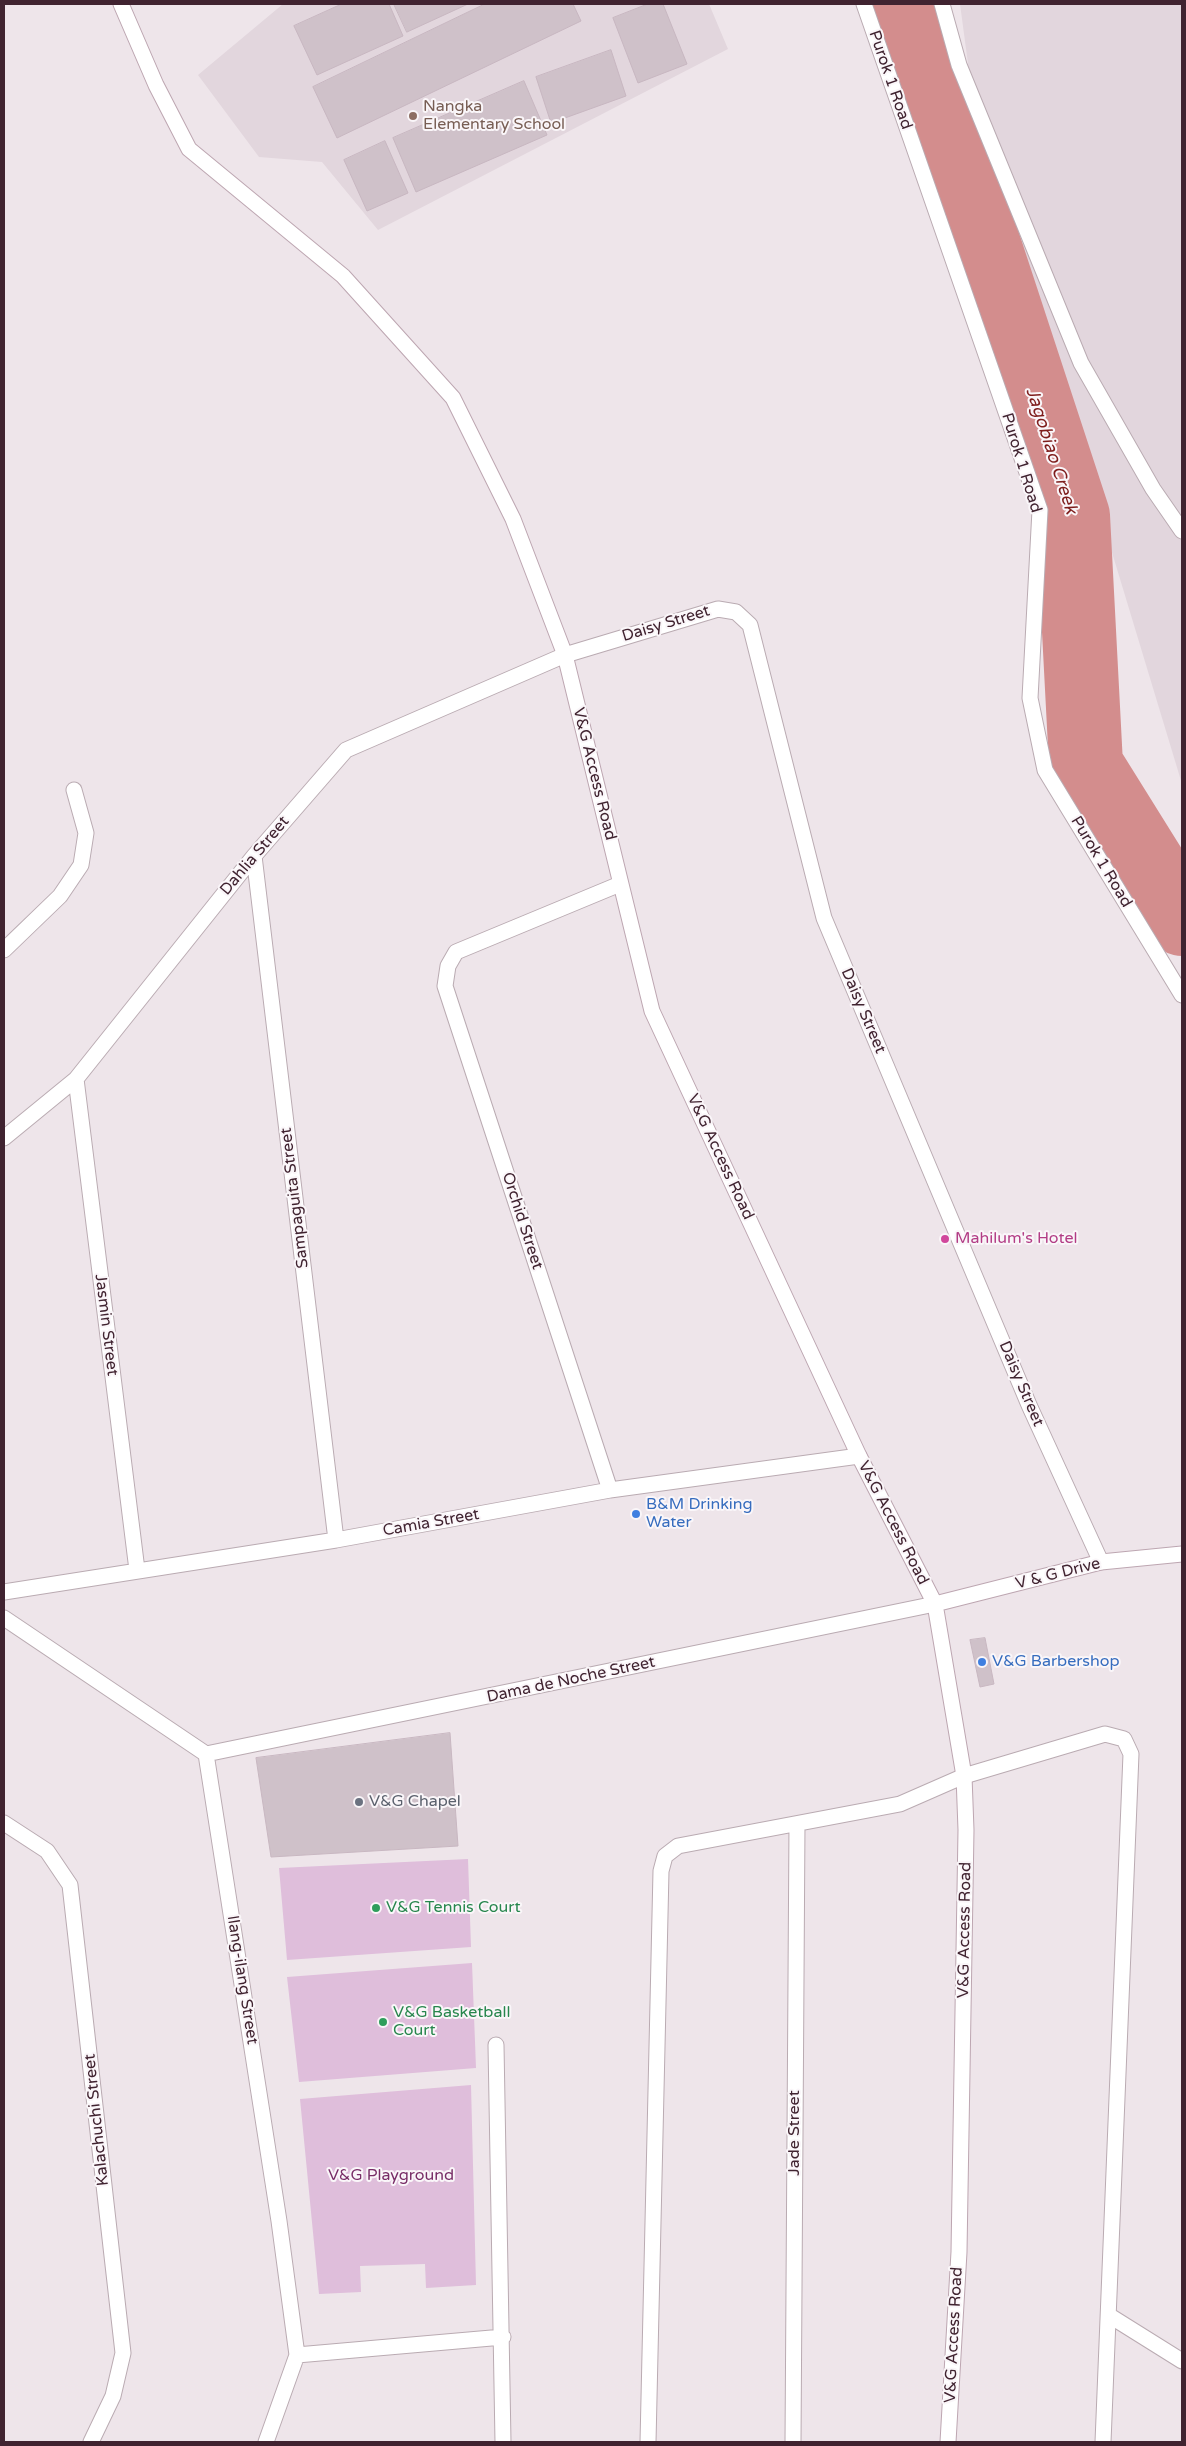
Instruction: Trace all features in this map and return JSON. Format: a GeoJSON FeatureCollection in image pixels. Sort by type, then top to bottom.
{"type":"FeatureCollection","features":[{"type":"Feature","properties":{"kind":"street","name":"V&G Access Road"},"geometry":{"type":"LineString","coordinates":[[121,4],[156,85],[189,149],[343,276],[453,398],[513,519],[564,655],[652,1010],[859,1456],[935,1604],[964,1776],[966,1830],[959,2242],[948,2442]]}},
{"type":"Feature","properties":{"kind":"street","name":"Purok 1 Road"},"geometry":{"type":"LineString","coordinates":[[864,4],[1040,510],[1030,698],[1045,770],[1182,994]]}},
{"type":"Feature","properties":{"kind":"street"},"geometry":{"type":"LineString","coordinates":[[942,4],[960,65],[1081,363],[1153,489],[1182,531]]}},
{"type":"Feature","properties":{"kind":"street","name":"Daisy Street"},"geometry":{"type":"LineString","coordinates":[[564,655],[718,608],[736,612],[750,625],[824,918],[1029,1405],[1100,1562]]}},
{"type":"Feature","properties":{"kind":"street","name":"Dahlia Street"},"geometry":{"type":"LineString","coordinates":[[4,1138],[76,1079],[254,856],[346,750],[564,655]]}},
{"type":"Feature","properties":{"kind":"street"},"geometry":{"type":"LineString","coordinates":[[4,950],[60,896],[81,865],[86,833],[74,790]]}},
{"type":"Feature","properties":{"kind":"street","name":"Sampaguita Street"},"geometry":{"type":"LineString","coordinates":[[254,856],[336,1540]]}},
{"type":"Feature","properties":{"kind":"street","name":"Orchid Street"},"geometry":{"type":"LineString","coordinates":[[610,1490],[445,986],[448,966],[456,952],[620,884]]}},
{"type":"Feature","properties":{"kind":"street","name":"Jasmin Street"},"geometry":{"type":"LineString","coordinates":[[76,1079],[137,1570]]}},
{"type":"Feature","properties":{"kind":"street","name":"Camia Street"},"geometry":{"type":"LineString","coordinates":[[4,1592],[336,1540],[610,1490],[859,1456]]}},
{"type":"Feature","properties":{"kind":"street","name":"V & G Drive"},"geometry":{"type":"LineString","coordinates":[[935,1604],[1100,1562],[1182,1554]]}},
{"type":"Feature","properties":{"kind":"street","name":"Dama de Noche Street"},"geometry":{"type":"LineString","coordinates":[[206,1754],[935,1604]]}},
{"type":"Feature","properties":{"kind":"street"},"geometry":{"type":"LineString","coordinates":[[4,1618],[206,1754]]}},
{"type":"Feature","properties":{"kind":"street"},"geometry":{"type":"LineString","coordinates":[[648,2442],[661,1871],[665,1856],[678,1846],[900,1804],[964,1776],[1105,1734],[1124,1739],[1132,1754],[1104,2442]]}},
{"type":"Feature","properties":{"kind":"street","name":"Ilang-ilang Street"},"geometry":{"type":"LineString","coordinates":[[206,1754],[279,2221],[297,2355],[266,2442]]}},
{"type":"Feature","properties":{"kind":"street","name":"Kalachuchi Street"},"geometry":{"type":"LineString","coordinates":[[4,1823],[47,1851],[70,1885],[123,2353],[113,2396],[91,2442]]}},
{"type":"Feature","properties":{"kind":"street","name":"Jade Street"},"geometry":{"type":"LineString","coordinates":[[793,2442],[797,1824]]}},
{"type":"Feature","properties":{"kind":"street"},"geometry":{"type":"LineString","coordinates":[[496,2045],[503,2337],[503,2442]]}},
{"type":"Feature","properties":{"kind":"street"},"geometry":{"type":"LineString","coordinates":[[1110,2316],[1182,2360]]}},
{"type":"Feature","properties":{"kind":"street"},"geometry":{"type":"LineString","coordinates":[[297,2355],[503,2337]]}},
{"type":"Feature","properties":{"kind":"shaded area","name":"Nangka Elementary School"},"geometry":{"type":"Polygon","coordinates":[[[283,4],[709,4],[728,49],[378,230],[322,162],[259,157],[198,75],[283,4]]]}},
{"type":"Feature","properties":{"kind":"shaded area"},"geometry":{"type":"Polygon","coordinates":[[[960,4],[1182,4],[1182,784],[971,86],[960,4]]]}},
{"type":"Feature","properties":{"kind":"green space","name":"V&G Tennis Court"},"geometry":{"type":"Polygon","coordinates":[[[468,1859],[471,1947],[287,1960],[279,1868],[468,1859]]]}},
{"type":"Feature","properties":{"kind":"green space","name":"V&G Basketball Court"},"geometry":{"type":"Polygon","coordinates":[[[472,1963],[476,2068],[299,2082],[287,1977],[472,1963]]]}},
{"type":"Feature","properties":{"kind":"green space","name":"V&G Playground"},"geometry":{"type":"Polygon","coordinates":[[[471,2085],[476,2285],[426,2288],[425,2264],[360,2266],[361,2292],[319,2294],[300,2099],[471,2085]]]}},
{"type":"Feature","properties":{"kind":"building"},"geometry":{"type":"Polygon","coordinates":[[[342,4],[389,4],[403,36],[317,75],[294,26],[342,4]]]}},
{"type":"Feature","properties":{"kind":"building"},"geometry":{"type":"Polygon","coordinates":[[[394,4],[468,4],[407,32],[394,4]]]}},
{"type":"Feature","properties":{"kind":"building"},"geometry":{"type":"Polygon","coordinates":[[[485,4],[573,4],[581,21],[337,138],[313,87],[485,4]]]}},
{"type":"Feature","properties":{"kind":"building"},"geometry":{"type":"Polygon","coordinates":[[[648,4],[663,4],[687,64],[638,83],[613,18],[648,4]]]}},
{"type":"Feature","properties":{"kind":"building"},"geometry":{"type":"Polygon","coordinates":[[[611,50],[626,96],[551,123],[536,77],[611,50]]]}},
{"type":"Feature","properties":{"kind":"building"},"geometry":{"type":"Polygon","coordinates":[[[524,81],[547,135],[416,192],[393,138],[524,81]]]}},
{"type":"Feature","properties":{"kind":"building"},"geometry":{"type":"Polygon","coordinates":[[[385,141],[408,193],[367,211],[344,160],[385,141]]]}},
{"type":"Feature","properties":{"kind":"building","name":"V&G Barbershop"},"geometry":{"type":"Polygon","coordinates":[[[985,1638],[994,1684],[980,1687],[970,1640],[985,1638]]]}},
{"type":"Feature","properties":{"kind":"building","name":"V&G Chapel"},"geometry":{"type":"Polygon","coordinates":[[[450,1733],[458,1846],[271,1857],[256,1758],[450,1733]]]}},
{"type":"Feature","properties":{"kind":"waterway","name":"Jagobiao Creek"},"geometry":{"type":"LineString","coordinates":[[905,4],[1073,516],[1086,765],[1182,919]]}},
{"type":"Feature","properties":{"kind":"place","name":"Nangka Elementary School"},"geometry":{"type":"Point","coordinates":[413,116]}},
{"type":"Feature","properties":{"kind":"place","name":"Mahilum's Hotel"},"geometry":{"type":"Point","coordinates":[945,1239]}},
{"type":"Feature","properties":{"kind":"place","name":"B&M Drinking Water"},"geometry":{"type":"Point","coordinates":[636,1514]}},
{"type":"Feature","properties":{"kind":"place","name":"V&G Barbershop"},"geometry":{"type":"Point","coordinates":[982,1662]}},
{"type":"Feature","properties":{"kind":"place","name":"V&G Chapel"},"geometry":{"type":"Point","coordinates":[359,1802]}},
{"type":"Feature","properties":{"kind":"place","name":"V&G Tennis Court"},"geometry":{"type":"Point","coordinates":[376,1908]}},
{"type":"Feature","properties":{"kind":"place","name":"V&G Basketball Court"},"geometry":{"type":"Point","coordinates":[383,2022]}}]}
